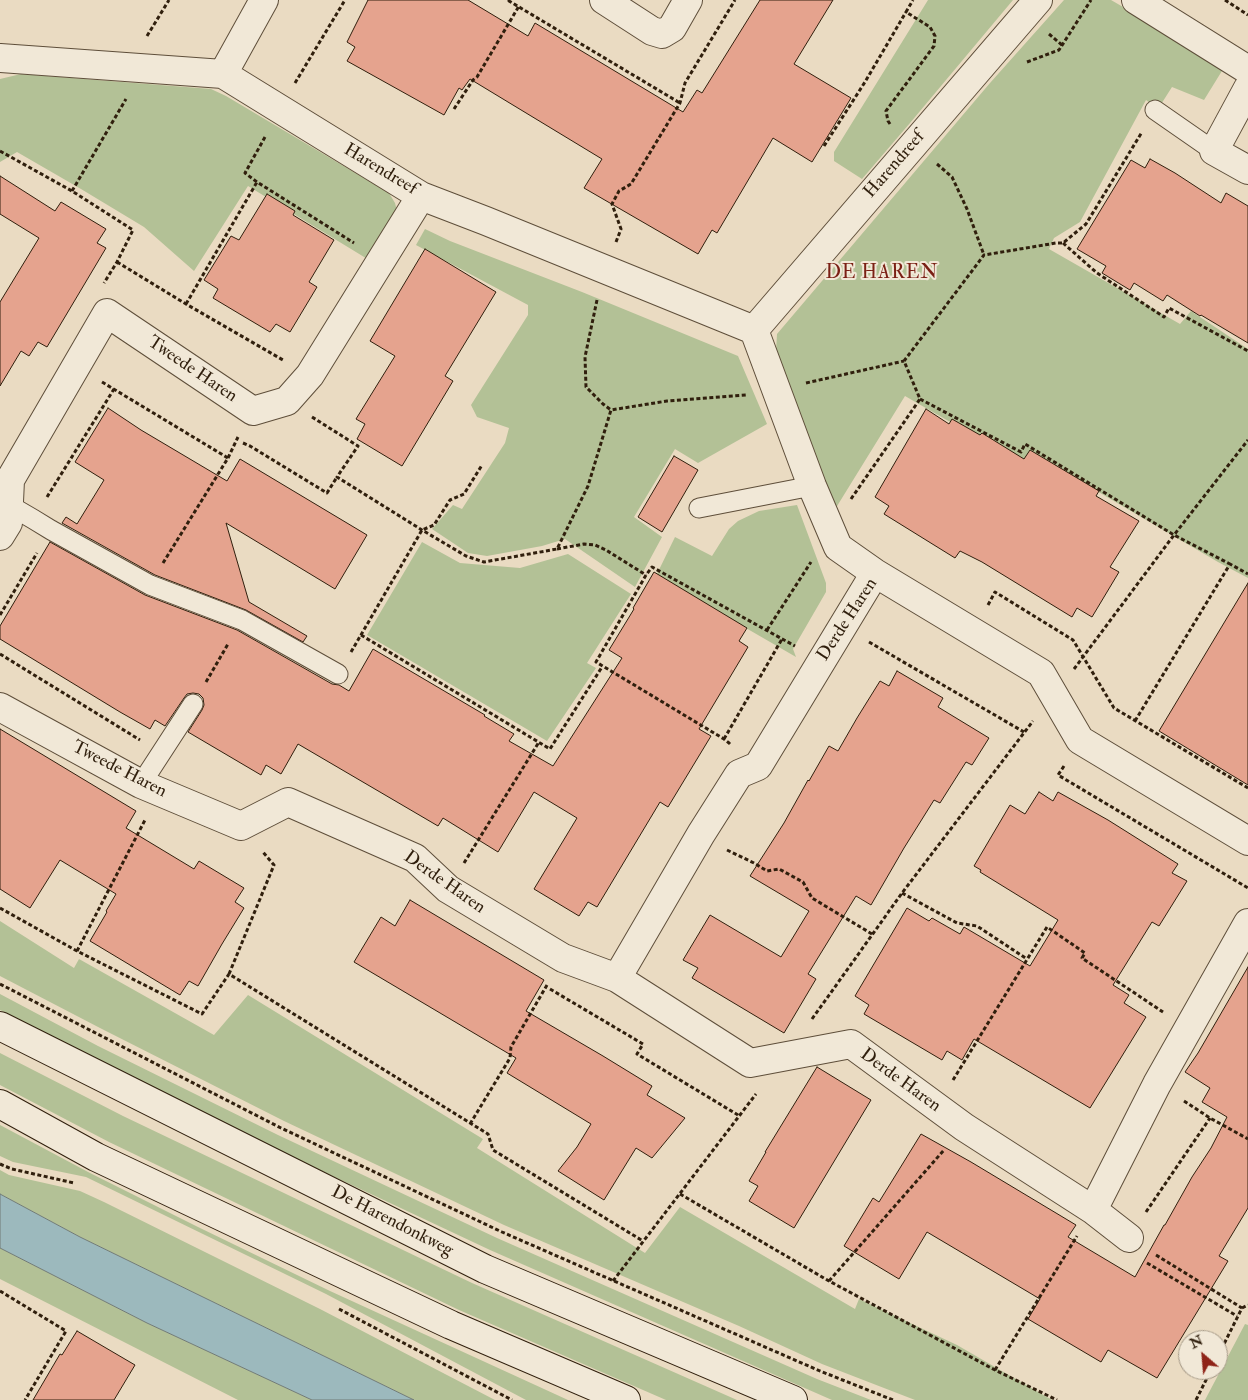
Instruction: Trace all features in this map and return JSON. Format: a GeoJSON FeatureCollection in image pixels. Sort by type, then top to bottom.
{"type":"FeatureCollection","features":[{"type":"Feature","properties":{"kind":"street"},"geometry":{"type":"LineString","coordinates":[[223,74],[264,0]]}},
{"type":"Feature","properties":{"kind":"street"},"geometry":{"type":"LineString","coordinates":[[604,0],[652,31],[662,34],[672,28],[688,0]]}},
{"type":"Feature","properties":{"kind":"street","name":"Harendreef"},"geometry":{"type":"LineString","coordinates":[[0,58],[223,74],[422,196],[754,330],[1038,0]]}},
{"type":"Feature","properties":{"kind":"street"},"geometry":{"type":"LineString","coordinates":[[1136,0],[1248,70]]}},
{"type":"Feature","properties":{"kind":"street"},"geometry":{"type":"LineString","coordinates":[[1248,88],[1214,151],[1248,170]]}},
{"type":"Feature","properties":{"kind":"street"},"geometry":{"type":"LineString","coordinates":[[287,401],[310,375],[422,196]]}},
{"type":"Feature","properties":{"kind":"street"},"geometry":{"type":"LineString","coordinates":[[0,536],[8,524],[10,480],[107,313]]}},
{"type":"Feature","properties":{"kind":"street","name":"Tweede Haren"},"geometry":{"type":"LineString","coordinates":[[107,313],[253,411],[287,401]]}},
{"type":"Feature","properties":{"kind":"street"},"geometry":{"type":"LineString","coordinates":[[754,330],[812,486],[838,547],[875,573]]}},
{"type":"Feature","properties":{"kind":"street","name":"Derde Haren"},"geometry":{"type":"LineString","coordinates":[[617,978],[701,834],[739,774],[758,766],[875,573],[1041,673],[1080,740],[1248,841]]}},
{"type":"Feature","properties":{"kind":"street","name":"Tweede Haren"},"geometry":{"type":"LineString","coordinates":[[0,707],[141,784],[241,826]]}},
{"type":"Feature","properties":{"kind":"street","name":"Derde Haren"},"geometry":{"type":"LineString","coordinates":[[241,826],[288,802],[415,858],[448,889],[563,958],[617,978],[750,1063],[851,1044],[964,1127],[1093,1210],[1129,1238]]}},
{"type":"Feature","properties":{"kind":"street"},"geometry":{"type":"LineString","coordinates":[[1093,1210],[1157,1084],[1248,923]]}},
{"type":"Feature","properties":{"kind":"street","name":"De Harendonkweg"},"geometry":{"type":"LineString","coordinates":[[0,1026],[485,1269],[793,1400]]}},
{"type":"Feature","properties":{"kind":"street"},"geometry":{"type":"LineString","coordinates":[[0,1104],[96,1158],[451,1325],[626,1400]]}},
{"type":"Feature","properties":{"kind":"lane"},"geometry":{"type":"LineString","coordinates":[[1156,110],[1214,151]]}},
{"type":"Feature","properties":{"kind":"lane"},"geometry":{"type":"LineString","coordinates":[[699,508],[812,486]]}},
{"type":"Feature","properties":{"kind":"lane"},"geometry":{"type":"LineString","coordinates":[[9,505],[50,530],[150,585],[242,620],[338,674]]}},
{"type":"Feature","properties":{"kind":"lane"},"geometry":{"type":"LineString","coordinates":[[141,784],[193,704]]}},
{"type":"Feature","properties":{"kind":"path"},"geometry":{"type":"LineString","coordinates":[[509,0],[680,103]]}},
{"type":"Feature","properties":{"kind":"path"},"geometry":{"type":"LineString","coordinates":[[735,0],[685,83],[680,103],[631,184],[619,191],[612,204],[621,229],[604,269],[585,357],[586,387],[610,410],[667,401],[745,395],[776,390],[904,361],[984,255],[1062,243],[1086,224],[1156,110]]}},
{"type":"Feature","properties":{"kind":"path"},"geometry":{"type":"LineString","coordinates":[[991,55],[1012,68],[1059,50],[1091,0]]}},
{"type":"Feature","properties":{"kind":"path"},"geometry":{"type":"LineString","coordinates":[[1225,0],[1248,15]]}},
{"type":"Feature","properties":{"kind":"path"},"geometry":{"type":"LineString","coordinates":[[454,109],[477,77],[519,6]]}},
{"type":"Feature","properties":{"kind":"path"},"geometry":{"type":"LineString","coordinates":[[824,146],[906,12]]}},
{"type":"Feature","properties":{"kind":"path"},"geometry":{"type":"LineString","coordinates":[[0,150],[72,191],[133,230],[117,262],[91,304],[107,313]]}},
{"type":"Feature","properties":{"kind":"path"},"geometry":{"type":"LineString","coordinates":[[186,304],[257,182]]}},
{"type":"Feature","properties":{"kind":"path"},"geometry":{"type":"LineString","coordinates":[[1062,243],[1097,273],[1164,317],[1169,308],[1248,351]]}},
{"type":"Feature","properties":{"kind":"path"},"geometry":{"type":"LineString","coordinates":[[117,262],[310,375]]}},
{"type":"Feature","properties":{"kind":"path"},"geometry":{"type":"LineString","coordinates":[[904,361],[920,399],[1021,452],[1025,444],[1174,536],[1248,574]]}},
{"type":"Feature","properties":{"kind":"path"},"geometry":{"type":"LineString","coordinates":[[77,366],[228,458],[150,585]]}},
{"type":"Feature","properties":{"kind":"path"},"geometry":{"type":"LineString","coordinates":[[33,519],[114,389]]}},
{"type":"Feature","properties":{"kind":"path"},"geometry":{"type":"LineString","coordinates":[[767,630],[849,502],[920,399]]}},
{"type":"Feature","properties":{"kind":"path"},"geometry":{"type":"LineString","coordinates":[[237,440],[327,493],[358,446],[287,401]]}},
{"type":"Feature","properties":{"kind":"path"},"geometry":{"type":"LineString","coordinates":[[557,549],[588,486],[610,410]]}},
{"type":"Feature","properties":{"kind":"path"},"geometry":{"type":"LineString","coordinates":[[613,1281],[738,1115],[786,1057],[902,893],[1248,440]]}},
{"type":"Feature","properties":{"kind":"path"},"geometry":{"type":"LineString","coordinates":[[338,674],[422,530],[434,525],[450,500],[464,494],[482,465]]}},
{"type":"Feature","properties":{"kind":"path"},"geometry":{"type":"LineString","coordinates":[[337,477],[466,556],[484,562],[584,544],[595,545],[606,550],[646,575]]}},
{"type":"Feature","properties":{"kind":"path"},"geometry":{"type":"LineString","coordinates":[[0,615],[50,530]]}},
{"type":"Feature","properties":{"kind":"path"},"geometry":{"type":"LineString","coordinates":[[1230,564],[1135,721],[1248,788]]}},
{"type":"Feature","properties":{"kind":"path"},"geometry":{"type":"LineString","coordinates":[[739,774],[729,743],[724,739],[596,662],[646,575],[652,567],[821,661]]}},
{"type":"Feature","properties":{"kind":"path"},"geometry":{"type":"LineString","coordinates":[[193,704],[242,620]]}},
{"type":"Feature","properties":{"kind":"path"},"geometry":{"type":"LineString","coordinates":[[842,626],[1024,732]]}},
{"type":"Feature","properties":{"kind":"path"},"geometry":{"type":"LineString","coordinates":[[361,635],[550,749],[602,667]]}},
{"type":"Feature","properties":{"kind":"path"},"geometry":{"type":"LineString","coordinates":[[724,739],[782,639]]}},
{"type":"Feature","properties":{"kind":"path"},"geometry":{"type":"LineString","coordinates":[[0,654],[161,753]]}},
{"type":"Feature","properties":{"kind":"path"},"geometry":{"type":"LineString","coordinates":[[1080,740],[1058,775],[1248,888]]}},
{"type":"Feature","properties":{"kind":"path"},"geometry":{"type":"LineString","coordinates":[[448,889],[539,742]]}},
{"type":"Feature","properties":{"kind":"path"},"geometry":{"type":"LineString","coordinates":[[77,951],[146,818]]}},
{"type":"Feature","properties":{"kind":"path"},"geometry":{"type":"LineString","coordinates":[[0,908],[77,951],[202,1014],[229,974],[274,865],[241,826]]}},
{"type":"Feature","properties":{"kind":"path"},"geometry":{"type":"LineString","coordinates":[[701,834],[730,852],[767,871],[779,869],[803,882],[812,898],[872,934]]}},
{"type":"Feature","properties":{"kind":"path"},"geometry":{"type":"LineString","coordinates":[[902,893],[956,922],[976,926],[1027,959]]}},
{"type":"Feature","properties":{"kind":"path"},"geometry":{"type":"LineString","coordinates":[[937,1108],[1047,927],[1084,953],[1082,958],[1188,1029]]}},
{"type":"Feature","properties":{"kind":"path"},"geometry":{"type":"LineString","coordinates":[[470,1124],[510,1058],[511,1047],[563,958]]}},
{"type":"Feature","properties":{"kind":"path"},"geometry":{"type":"LineString","coordinates":[[229,974],[488,1134],[493,1150],[643,1241]]}},
{"type":"Feature","properties":{"kind":"path"},"geometry":{"type":"LineString","coordinates":[[0,984],[281,1128],[502,1232],[820,1371],[893,1400]]}},
{"type":"Feature","properties":{"kind":"path"},"geometry":{"type":"LineString","coordinates":[[547,987],[643,1044],[638,1054],[738,1115]]}},
{"type":"Feature","properties":{"kind":"path"},"geometry":{"type":"LineString","coordinates":[[1157,1084],[1210,1118],[1248,1139]]}},
{"type":"Feature","properties":{"kind":"path"},"geometry":{"type":"LineString","coordinates":[[1210,1118],[1123,1249],[1237,1316]]}},
{"type":"Feature","properties":{"kind":"path"},"geometry":{"type":"LineString","coordinates":[[829,1281],[964,1127]]}},
{"type":"Feature","properties":{"kind":"path"},"geometry":{"type":"LineString","coordinates":[[0,1164],[12,1170],[77,1184]]}},
{"type":"Feature","properties":{"kind":"path"},"geometry":{"type":"LineString","coordinates":[[680,1194],[829,1281],[995,1370],[1057,1400]]}},
{"type":"Feature","properties":{"kind":"path"},"geometry":{"type":"LineString","coordinates":[[995,1370],[1093,1210]]}},
{"type":"Feature","properties":{"kind":"path"},"geometry":{"type":"LineString","coordinates":[[1129,1238],[1242,1308]]}},
{"type":"Feature","properties":{"kind":"path"},"geometry":{"type":"LineString","coordinates":[[0,1291],[66,1331],[25,1400]]}},
{"type":"Feature","properties":{"kind":"path"},"geometry":{"type":"LineString","coordinates":[[1228,1335],[1242,1308],[1248,1305]]}},
{"type":"Feature","properties":{"kind":"path"},"geometry":{"type":"LineString","coordinates":[[332,1306],[512,1400]]}},
{"type":"Feature","properties":{"kind":"path"},"geometry":{"type":"LineString","coordinates":[[1196,1400],[1206,1380]]}},
{"type":"Feature","properties":{"kind":"green space"},"geometry":{"type":"Polygon","coordinates":[[[928,0],[1013,0],[862,179],[834,161],[834,152],[928,0]]]}},
{"type":"Feature","properties":{"kind":"green space"},"geometry":{"type":"Polygon","coordinates":[[[1064,0],[1111,0],[1225,66],[1204,100],[1172,87],[1158,109],[1146,100],[1080,222],[1054,238],[1049,249],[1180,324],[1191,311],[1248,349],[1248,578],[1037,456],[1023,464],[905,396],[834,511],[776,352],[777,334],[990,83],[1064,0]]]}},
{"type":"Feature","properties":{"kind":"green space"},"geometry":{"type":"Polygon","coordinates":[[[21,74],[211,89],[226,96],[389,193],[397,211],[369,260],[248,186],[194,271],[144,227],[17,152],[0,162],[0,79],[21,74]]]}},
{"type":"Feature","properties":{"kind":"green space"},"geometry":{"type":"Polygon","coordinates":[[[425,229],[450,241],[582,292],[738,356],[767,424],[698,463],[675,449],[634,517],[662,537],[635,587],[565,539],[542,546],[487,556],[468,553],[432,529],[453,505],[462,509],[505,443],[509,428],[477,417],[471,405],[528,315],[528,305],[416,245],[425,229]]]}},
{"type":"Feature","properties":{"kind":"green space"},"geometry":{"type":"Polygon","coordinates":[[[797,505],[826,583],[826,592],[793,649],[796,657],[656,576],[675,537],[712,556],[729,529],[738,521],[759,511],[797,505]]]}},
{"type":"Feature","properties":{"kind":"green space"},"geometry":{"type":"Polygon","coordinates":[[[422,542],[460,563],[520,568],[568,554],[631,594],[587,663],[596,668],[547,741],[367,635],[422,542]]]}},
{"type":"Feature","properties":{"kind":"green space"},"geometry":{"type":"Polygon","coordinates":[[[0,921],[74,968],[79,959],[214,1035],[248,995],[483,1139],[477,1148],[645,1253],[680,1207],[855,1309],[859,1299],[957,1345],[1052,1400],[915,1400],[822,1364],[739,1326],[504,1225],[284,1121],[0,976],[0,921]]]}},
{"type":"Feature","properties":{"kind":"green space"},"geometry":{"type":"Polygon","coordinates":[[[0,994],[98,1046],[278,1135],[497,1238],[817,1379],[871,1400],[832,1400],[490,1250],[273,1148],[0,1010],[0,994]]]}},
{"type":"Feature","properties":{"kind":"green space"},"geometry":{"type":"Polygon","coordinates":[[[0,1053],[123,1116],[472,1283],[737,1400],[666,1400],[459,1310],[109,1142],[0,1085],[0,1053]]]}},
{"type":"Feature","properties":{"kind":"green space"},"geometry":{"type":"Polygon","coordinates":[[[0,1125],[90,1173],[330,1291],[568,1400],[526,1400],[326,1294],[86,1177],[13,1162],[0,1156],[0,1125]]]}},
{"type":"Feature","properties":{"kind":"green space"},"geometry":{"type":"Polygon","coordinates":[[[0,1170],[9,1175],[80,1191],[104,1202],[320,1309],[495,1400],[414,1400],[80,1237],[0,1194],[0,1170]]]}},
{"type":"Feature","properties":{"kind":"green space"},"geometry":{"type":"Polygon","coordinates":[[[0,1248],[147,1323],[312,1400],[238,1400],[0,1279],[0,1248]]]}},
{"type":"Feature","properties":{"kind":"green space"},"geometry":{"type":"Polygon","coordinates":[[[1245,1324],[1248,1325],[1248,1400],[1205,1400],[1216,1380],[1228,1380],[1228,1356],[1245,1324]]]}},
{"type":"Feature","properties":{"kind":"water"},"geometry":{"type":"Polygon","coordinates":[[[0,1194],[80,1237],[414,1400],[312,1400],[147,1323],[0,1248],[0,1194]]]}},
{"type":"Feature","properties":{"kind":"building"},"geometry":{"type":"Polygon","coordinates":[[[368,0],[468,0],[528,36],[535,23],[683,112],[697,90],[702,93],[760,0],[833,0],[794,64],[851,98],[812,162],[773,138],[717,233],[712,230],[698,254],[584,188],[602,159],[470,79],[462,90],[459,88],[444,115],[347,61],[355,47],[347,42],[368,0]]]}},
{"type":"Feature","properties":{"kind":"building"},"geometry":{"type":"Polygon","coordinates":[[[1150,159],[1221,203],[1226,193],[1248,206],[1248,343],[1167,295],[1163,301],[1134,283],[1130,290],[1102,273],[1106,266],[1077,249],[1131,160],[1145,168],[1150,159]]]}},
{"type":"Feature","properties":{"kind":"building"},"geometry":{"type":"Polygon","coordinates":[[[0,176],[55,211],[61,202],[106,229],[97,243],[106,248],[47,347],[38,342],[29,356],[21,351],[0,386],[0,302],[39,238],[0,214],[0,176]]]}},
{"type":"Feature","properties":{"kind":"building"},"geometry":{"type":"Polygon","coordinates":[[[267,194],[295,211],[293,215],[334,240],[309,282],[317,287],[290,332],[276,324],[270,332],[213,298],[218,289],[204,280],[231,236],[239,240],[267,194]]]}},
{"type":"Feature","properties":{"kind":"building"},"geometry":{"type":"Polygon","coordinates":[[[425,249],[496,292],[445,376],[453,381],[402,466],[357,439],[365,424],[356,419],[395,356],[370,341],[425,249]]]}},
{"type":"Feature","properties":{"kind":"building"},"geometry":{"type":"Polygon","coordinates":[[[108,408],[227,481],[240,459],[367,535],[335,589],[226,523],[249,602],[307,636],[303,642],[246,610],[155,575],[62,523],[66,517],[77,524],[104,480],[75,462],[108,408]]]}},
{"type":"Feature","properties":{"kind":"building"},"geometry":{"type":"Polygon","coordinates":[[[926,409],[949,424],[952,419],[980,435],[982,433],[1024,459],[1030,450],[1099,491],[1096,496],[1139,521],[1110,567],[1119,572],[1092,617],[1077,608],[1072,617],[982,562],[960,551],[955,558],[884,514],[889,506],[875,497],[926,409]]]}},
{"type":"Feature","properties":{"kind":"building"},"geometry":{"type":"Polygon","coordinates":[[[674,456],[698,470],[662,532],[638,517],[674,456]]]}},
{"type":"Feature","properties":{"kind":"building"},"geometry":{"type":"Polygon","coordinates":[[[50,542],[145,595],[237,630],[332,684],[339,685],[349,691],[373,649],[485,715],[514,734],[509,741],[553,766],[622,658],[609,650],[654,572],[747,628],[739,641],[748,647],[699,729],[711,736],[668,807],[660,802],[597,907],[588,902],[579,916],[534,889],[577,818],[534,792],[498,852],[443,818],[438,826],[298,744],[281,774],[266,765],[261,775],[188,732],[204,705],[203,698],[199,694],[187,694],[165,726],[155,720],[150,729],[0,639],[0,626],[50,542]]]}},
{"type":"Feature","properties":{"kind":"building"},"geometry":{"type":"Polygon","coordinates":[[[1248,583],[1248,785],[1159,731],[1248,583]]]}},
{"type":"Feature","properties":{"kind":"building"},"geometry":{"type":"Polygon","coordinates":[[[897,671],[943,698],[938,707],[989,738],[972,765],[966,762],[940,803],[934,800],[871,905],[856,896],[808,974],[816,979],[784,1033],[692,978],[698,968],[683,960],[710,915],[781,957],[809,911],[750,876],[784,823],[829,746],[838,751],[880,681],[889,686],[897,671]]]}},
{"type":"Feature","properties":{"kind":"building"},"geometry":{"type":"Polygon","coordinates":[[[0,729],[136,811],[126,828],[194,869],[199,861],[244,888],[235,902],[244,908],[198,986],[189,981],[180,995],[90,941],[116,894],[60,860],[30,908],[0,889],[0,729]]]}},
{"type":"Feature","properties":{"kind":"building"},"geometry":{"type":"Polygon","coordinates":[[[1039,792],[1053,801],[1058,792],[1108,820],[1178,864],[1172,873],[1187,881],[1159,926],[1152,922],[1113,985],[1129,995],[1124,1003],[1146,1017],[1090,1108],[974,1039],[962,1060],[947,1051],[942,1060],[864,1014],[869,1005],[855,996],[907,908],[929,921],[932,918],[960,934],[964,927],[1030,966],[1058,920],[980,872],[981,870],[974,866],[1010,805],[1025,814],[1039,792]]]}},
{"type":"Feature","properties":{"kind":"building"},"geometry":{"type":"Polygon","coordinates":[[[410,900],[544,980],[526,1011],[652,1086],[647,1095],[685,1118],[652,1158],[636,1148],[604,1200],[558,1171],[577,1147],[591,1124],[507,1073],[516,1058],[354,962],[381,917],[395,926],[410,900]]]}},
{"type":"Feature","properties":{"kind":"building"},"geometry":{"type":"Polygon","coordinates":[[[1248,967],[1248,1208],[1219,1256],[1228,1261],[1186,1330],[1178,1330],[1178,1343],[1157,1378],[1108,1350],[1101,1362],[1028,1319],[1040,1299],[927,1232],[899,1279],[844,1246],[873,1198],[879,1202],[921,1134],[1076,1225],[1068,1237],[1135,1277],[1192,1177],[1211,1148],[1227,1117],[1202,1102],[1210,1088],[1185,1072],[1248,967]]]}},
{"type":"Feature","properties":{"kind":"building"},"geometry":{"type":"Polygon","coordinates":[[[817,1067],[871,1100],[794,1228],[749,1201],[758,1186],[749,1181],[817,1067]]]}},
{"type":"Feature","properties":{"kind":"building"},"geometry":{"type":"Polygon","coordinates":[[[77,1331],[135,1365],[114,1400],[33,1400],[60,1354],[62,1355],[77,1331]]]}},
{"type":"Feature","properties":{"kind":"district","name":"DE HAREN"},"geometry":{"type":"Point","coordinates":[882,274]}}]}
